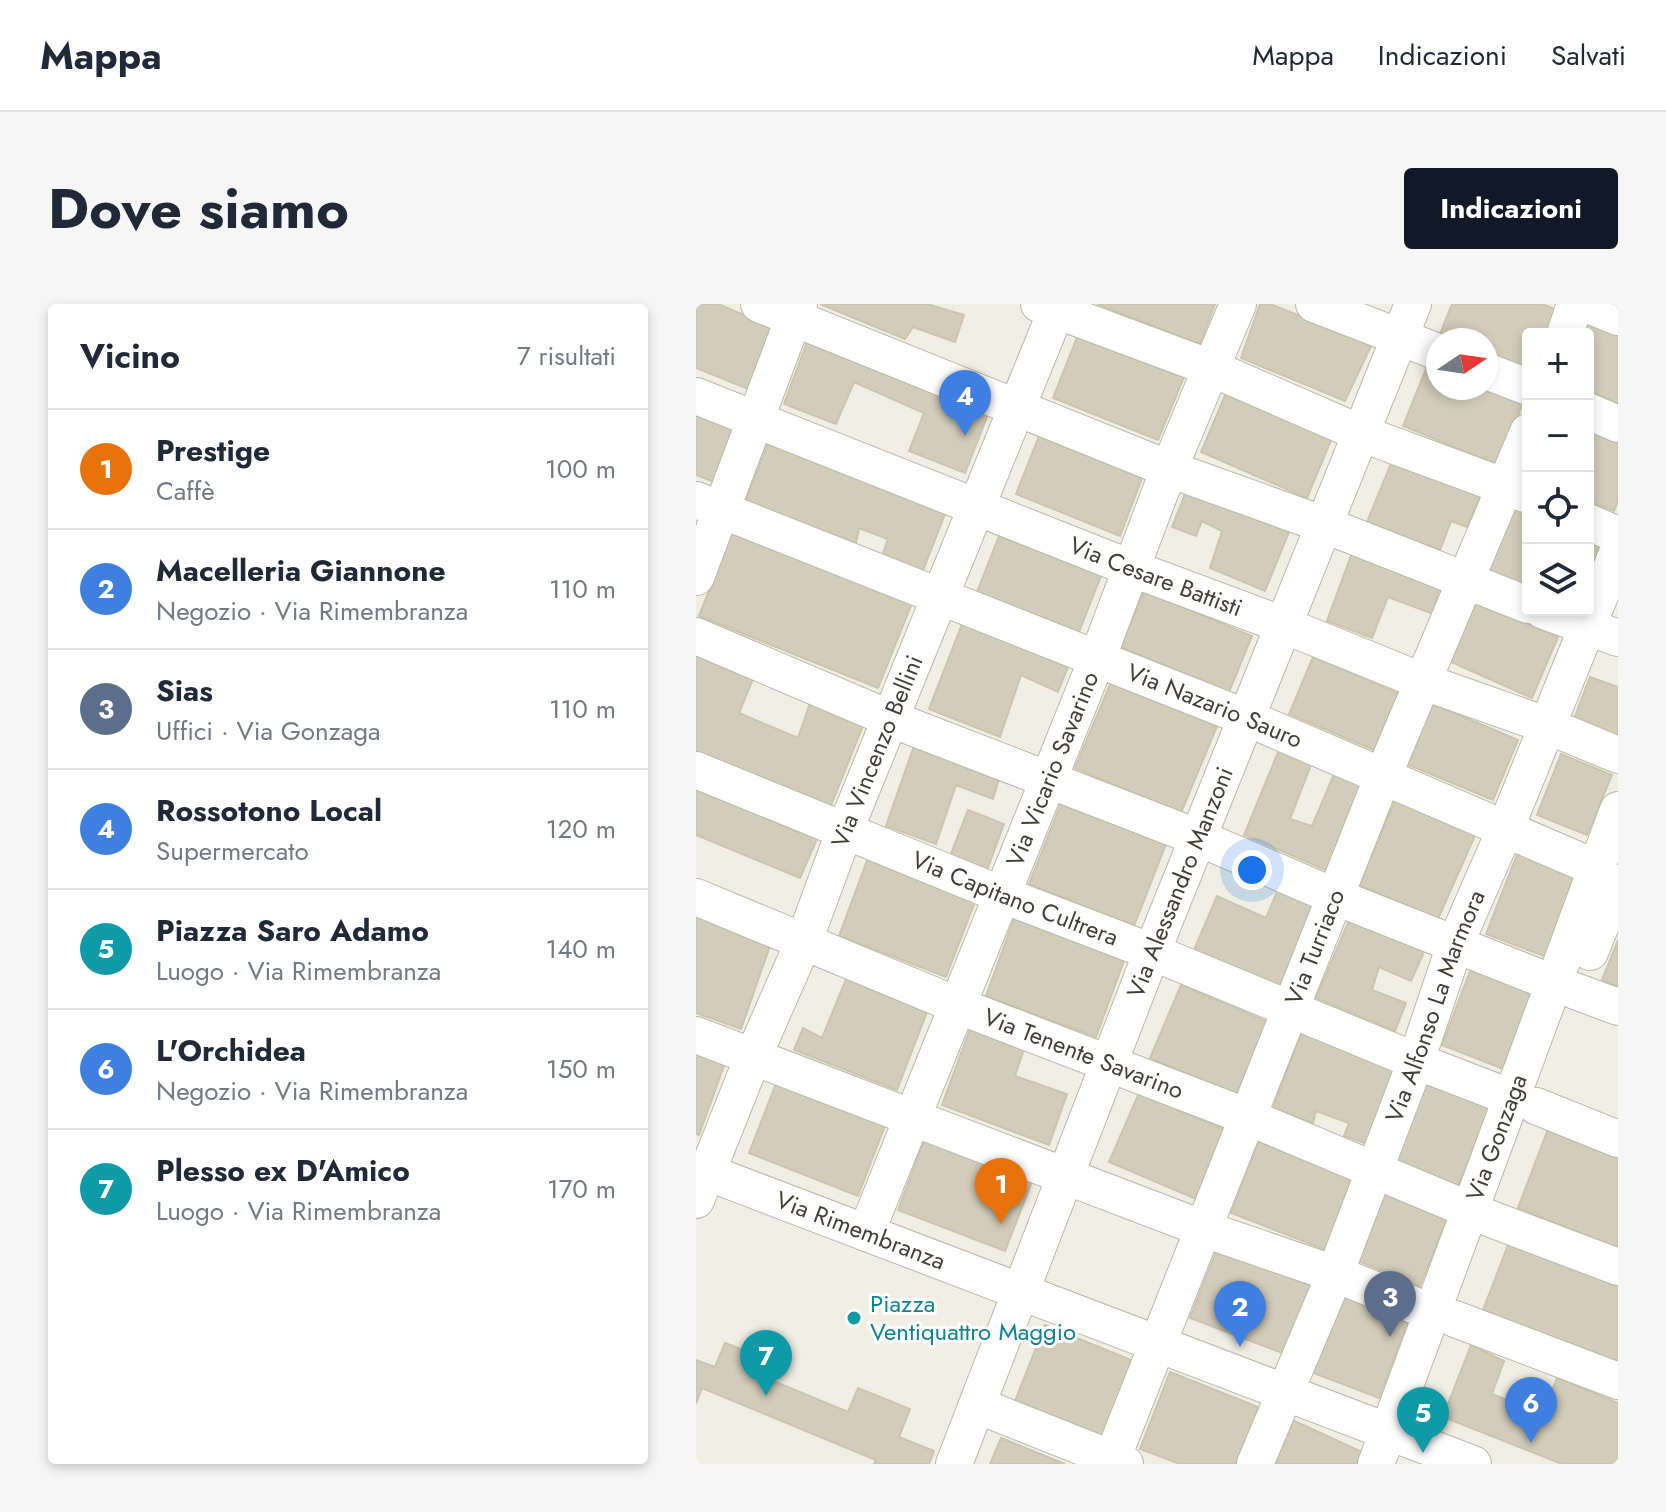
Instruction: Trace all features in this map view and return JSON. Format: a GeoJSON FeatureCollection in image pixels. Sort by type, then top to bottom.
{"type":"FeatureCollection","features":[{"type":"Feature","properties":{"kind":"street"},"geometry":{"type":"LineString","coordinates":[[759,304],[796,311],[1017,408],[1522,603]]}},
{"type":"Feature","properties":{"kind":"street","name":"Via Vicario Savarino"},"geometry":{"type":"LineString","coordinates":[[866,1233],[1133,569],[1169,469],[1238,304]]}},
{"type":"Feature","properties":{"kind":"street"},"geometry":{"type":"LineString","coordinates":[[1314,304],[1426,347]]}},
{"type":"Feature","properties":{"kind":"street","name":"Via Alessandro Manzoni"},"geometry":{"type":"LineString","coordinates":[[954,1464],[1108,1063],[1413,304]]}},
{"type":"Feature","properties":{"kind":"street"},"geometry":{"type":"LineString","coordinates":[[1567,328],[1575,304]]}},
{"type":"Feature","properties":{"kind":"street"},"geometry":{"type":"LineString","coordinates":[[1586,304],[1618,317]]}},
{"type":"Feature","properties":{"kind":"street"},"geometry":{"type":"LineString","coordinates":[[1051,306],[1211,368],[1360,433],[1517,490]]}},
{"type":"Feature","properties":{"kind":"street","name":"Via Vincenzo Bellini"},"geometry":{"type":"LineString","coordinates":[[700,1180],[804,941],[845,830],[1017,408],[1051,306]]}},
{"type":"Feature","properties":{"kind":"street"},"geometry":{"type":"LineString","coordinates":[[696,577],[709,505],[757,420],[796,311]]}},
{"type":"Feature","properties":{"kind":"street"},"geometry":{"type":"LineString","coordinates":[[1498,376],[1522,385]]}},
{"type":"Feature","properties":{"kind":"street","name":"Via Cesare Battisti"},"geometry":{"type":"LineString","coordinates":[[696,396],[1133,569],[1618,755]]}},
{"type":"Feature","properties":{"kind":"street"},"geometry":{"type":"LineString","coordinates":[[1594,414],[1618,424]]}},
{"type":"Feature","properties":{"kind":"street","name":"Via Turriaco"},"geometry":{"type":"LineString","coordinates":[[1116,1462],[1158,1345],[1383,776],[1465,581],[1517,490],[1522,464]]}},
{"type":"Feature","properties":{"kind":"street","name":"Via Nazario Sauro"},"geometry":{"type":"LineString","coordinates":[[709,505],[1247,718],[1607,876]]}},
{"type":"Feature","properties":{"kind":"street"},"geometry":{"type":"LineString","coordinates":[[1594,525],[1618,535]]}},
{"type":"Feature","properties":{"kind":"street","name":"Via Alfonso La Marmora"},"geometry":{"type":"LineString","coordinates":[[1255,1464],[1335,1274],[1416,1061],[1456,942],[1546,725],[1602,633],[1618,551]]}},
{"type":"Feature","properties":{"kind":"street"},"geometry":{"type":"LineString","coordinates":[[1558,616],[1602,633]]}},
{"type":"Feature","properties":{"kind":"street"},"geometry":{"type":"LineString","coordinates":[[696,636],[891,719],[1199,838],[1336,897],[1618,1007]]}},
{"type":"Feature","properties":{"kind":"street","name":"Via Capitano Cultrera"},"geometry":{"type":"LineString","coordinates":[[696,770],[1000,894],[1152,952],[1291,1011],[1618,1139]]}},
{"type":"Feature","properties":{"kind":"street","name":"Via Gonzaga"},"geometry":{"type":"LineString","coordinates":[[1394,1451],[1607,876],[1618,810]]}},
{"type":"Feature","properties":{"kind":"street","name":"Via Tenente Savarino"},"geometry":{"type":"LineString","coordinates":[[696,897],[959,1006],[1248,1117],[1618,1267]]}},
{"type":"Feature","properties":{"kind":"street"},"geometry":{"type":"LineString","coordinates":[[696,1035],[1204,1229],[1335,1274],[1618,1381]]}},
{"type":"Feature","properties":{"kind":"street","name":"Via Rimembranza"},"geometry":{"type":"LineString","coordinates":[[700,1180],[866,1233],[1284,1392],[1394,1451],[1473,1464]]}},
{"type":"Feature","properties":{"kind":"street"},"geometry":{"type":"LineString","coordinates":[[977,1405],[1116,1462]]}},
{"type":"Feature","properties":{"kind":"building"},"geometry":{"type":"Polygon","coordinates":[[[698,304],[718,304],[773,327],[748,389],[696,368],[698,304]]]}},
{"type":"Feature","properties":{"kind":"building"},"geometry":{"type":"Polygon","coordinates":[[[820,304],[927,304],[964,315],[955,342],[913,327],[905,339],[820,304]]]}},
{"type":"Feature","properties":{"kind":"building"},"geometry":{"type":"Polygon","coordinates":[[[1097,304],[1215,304],[1200,344],[1097,304]]]}},
{"type":"Feature","properties":{"kind":"building"},"geometry":{"type":"Polygon","coordinates":[[[1260,304],[1270,304],[1372,344],[1345,401],[1241,358],[1260,304]]]}},
{"type":"Feature","properties":{"kind":"building"},"geometry":{"type":"Polygon","coordinates":[[[1452,304],[1542,304],[1557,310],[1550,328],[1522,328],[1522,366],[1498,357],[1498,328],[1442,328],[1452,304]]]}},
{"type":"Feature","properties":{"kind":"building"},"geometry":{"type":"Polygon","coordinates":[[[1586,321],[1618,334],[1618,404],[1594,394],[1594,328],[1583,328],[1586,321]]]}},
{"type":"Feature","properties":{"kind":"building"},"geometry":{"type":"Polygon","coordinates":[[[1078,335],[1184,377],[1158,440],[1053,398],[1078,335]]]}},
{"type":"Feature","properties":{"kind":"building"},"geometry":{"type":"Polygon","coordinates":[[[807,342],[989,412],[965,473],[909,451],[924,413],[854,382],[836,424],[784,404],[807,342]]]}},
{"type":"Feature","properties":{"kind":"building"},"geometry":{"type":"Polygon","coordinates":[[[1426,369],[1426,400],[1498,400],[1498,393],[1522,403],[1498,465],[1403,426],[1426,369]]]}},
{"type":"Feature","properties":{"kind":"building"},"geometry":{"type":"Polygon","coordinates":[[[1226,393],[1332,438],[1307,498],[1201,452],[1226,393]]]}},
{"type":"Feature","properties":{"kind":"building"},"geometry":{"type":"Polygon","coordinates":[[[696,414],[739,430],[719,484],[696,475],[696,414]]]}},
{"type":"Feature","properties":{"kind":"building"},"geometry":{"type":"Polygon","coordinates":[[[1041,431],[1144,473],[1120,536],[1016,494],[1041,431]]]}},
{"type":"Feature","properties":{"kind":"building"},"geometry":{"type":"Polygon","coordinates":[[[1597,432],[1618,440],[1618,501],[1614,511],[1594,503],[1594,439],[1597,432]]]}},
{"type":"Feature","properties":{"kind":"building"},"geometry":{"type":"Polygon","coordinates":[[[768,443],[945,514],[922,573],[882,556],[888,539],[859,528],[856,543],[745,502],[768,443]]]}},
{"type":"Feature","properties":{"kind":"building"},"geometry":{"type":"Polygon","coordinates":[[[1392,461],[1480,496],[1467,527],[1451,521],[1440,550],[1367,522],[1392,461]]]}},
{"type":"Feature","properties":{"kind":"building"},"geometry":{"type":"Polygon","coordinates":[[[1187,489],[1289,532],[1265,591],[1210,568],[1222,531],[1202,521],[1196,536],[1172,527],[1187,489]]]}},
{"type":"Feature","properties":{"kind":"building"},"geometry":{"type":"Polygon","coordinates":[[[1508,503],[1522,509],[1522,584],[1487,569],[1508,503]]]}},
{"type":"Feature","properties":{"kind":"building"},"geometry":{"type":"Polygon","coordinates":[[[733,530],[912,603],[878,688],[699,616],[733,530]]]}},
{"type":"Feature","properties":{"kind":"building"},"geometry":{"type":"Polygon","coordinates":[[[999,536],[1101,576],[1079,632],[977,592],[999,536]]]}},
{"type":"Feature","properties":{"kind":"building"},"geometry":{"type":"Polygon","coordinates":[[[1594,540],[1601,543],[1594,559],[1594,540]]]}},
{"type":"Feature","properties":{"kind":"building"},"geometry":{"type":"Polygon","coordinates":[[[1353,550],[1440,585],[1433,614],[1388,597],[1372,638],[1327,621],[1353,550]]]}},
{"type":"Feature","properties":{"kind":"building"},"geometry":{"type":"Polygon","coordinates":[[[1144,591],[1252,636],[1229,692],[1121,647],[1144,591]]]}},
{"type":"Feature","properties":{"kind":"building"},"geometry":{"type":"Polygon","coordinates":[[[1475,601],[1558,637],[1532,698],[1449,661],[1475,601]]]}},
{"type":"Feature","properties":{"kind":"building"},"geometry":{"type":"Polygon","coordinates":[[[962,624],[1068,667],[1058,692],[1021,675],[1000,737],[929,709],[962,624]]]}},
{"type":"Feature","properties":{"kind":"building"},"geometry":{"type":"Polygon","coordinates":[[[696,655],[753,679],[739,713],[798,738],[810,703],[864,723],[830,808],[696,754],[696,655]]]}},
{"type":"Feature","properties":{"kind":"building"},"geometry":{"type":"Polygon","coordinates":[[[1313,657],[1400,694],[1376,751],[1289,714],[1313,657]]]}},
{"type":"Feature","properties":{"kind":"building"},"geometry":{"type":"Polygon","coordinates":[[[1590,677],[1618,687],[1618,736],[1574,719],[1590,677]]]}},
{"type":"Feature","properties":{"kind":"building"},"geometry":{"type":"Polygon","coordinates":[[[1111,682],[1217,726],[1181,813],[1075,768],[1111,682]]]}},
{"type":"Feature","properties":{"kind":"building"},"geometry":{"type":"Polygon","coordinates":[[[1431,703],[1518,740],[1493,800],[1406,764],[1431,703]]]}},
{"type":"Feature","properties":{"kind":"building"},"geometry":{"type":"Polygon","coordinates":[[[915,743],[999,779],[993,799],[956,785],[936,844],[886,826],[915,743]]]}},
{"type":"Feature","properties":{"kind":"building"},"geometry":{"type":"Polygon","coordinates":[[[1279,750],[1311,765],[1290,819],[1312,826],[1334,774],[1364,786],[1328,871],[1244,835],[1279,750]]]}},
{"type":"Feature","properties":{"kind":"building"},"geometry":{"type":"Polygon","coordinates":[[[1561,754],[1612,775],[1587,835],[1537,815],[1561,754]]]}},
{"type":"Feature","properties":{"kind":"building"},"geometry":{"type":"Polygon","coordinates":[[[696,790],[817,839],[800,878],[696,835],[696,790]]]}},
{"type":"Feature","properties":{"kind":"building"},"geometry":{"type":"Polygon","coordinates":[[[1397,796],[1477,831],[1438,919],[1359,885],[1397,796]]]}},
{"type":"Feature","properties":{"kind":"building"},"geometry":{"type":"Polygon","coordinates":[[[1062,801],[1166,844],[1134,926],[1029,884],[1062,801]]]}},
{"type":"Feature","properties":{"kind":"building"},"geometry":{"type":"Polygon","coordinates":[[[968,810],[1004,824],[987,870],[950,856],[968,810]]]}},
{"type":"Feature","properties":{"kind":"building"},"geometry":{"type":"Polygon","coordinates":[[[1520,847],[1585,873],[1552,959],[1486,934],[1520,847]]]}},
{"type":"Feature","properties":{"kind":"building"},"geometry":{"type":"Polygon","coordinates":[[[868,858],[976,899],[946,977],[839,936],[868,858]]]}},
{"type":"Feature","properties":{"kind":"building"},"geometry":{"type":"Polygon","coordinates":[[[1279,887],[1319,905],[1283,991],[1193,952],[1217,896],[1266,918],[1279,887]]]}},
{"type":"Feature","properties":{"kind":"building"},"geometry":{"type":"Polygon","coordinates":[[[696,915],[771,943],[741,1029],[696,1013],[696,915]]]}},
{"type":"Feature","properties":{"kind":"building"},"geometry":{"type":"Polygon","coordinates":[[[1015,916],[1125,958],[1096,1037],[986,996],[1015,916]]]}},
{"type":"Feature","properties":{"kind":"building"},"geometry":{"type":"Polygon","coordinates":[[[1350,918],[1425,950],[1411,981],[1379,967],[1372,990],[1406,1003],[1395,1031],[1316,998],[1350,918]]]}},
{"type":"Feature","properties":{"kind":"building"},"geometry":{"type":"Polygon","coordinates":[[[1618,940],[1618,986],[1602,980],[1618,940]]]}},
{"type":"Feature","properties":{"kind":"building"},"geometry":{"type":"Polygon","coordinates":[[[1472,966],[1533,990],[1503,1069],[1442,1045],[1472,966]]]}},
{"type":"Feature","properties":{"kind":"building"},"geometry":{"type":"Polygon","coordinates":[[[846,979],[927,1012],[897,1090],[794,1050],[803,1028],[822,1038],[846,979]]]}},
{"type":"Feature","properties":{"kind":"building"},"geometry":{"type":"Polygon","coordinates":[[[1181,985],[1268,1022],[1237,1095],[1150,1058],[1181,985]]]}},
{"type":"Feature","properties":{"kind":"building"},"geometry":{"type":"Polygon","coordinates":[[[970,1029],[1024,1049],[1015,1076],[1067,1094],[1049,1145],[942,1105],[970,1029]]]}},
{"type":"Feature","properties":{"kind":"building"},"geometry":{"type":"Polygon","coordinates":[[[1302,1031],[1402,1070],[1373,1146],[1344,1136],[1349,1123],[1316,1111],[1313,1123],[1273,1108],[1302,1031]]]}},
{"type":"Feature","properties":{"kind":"building"},"geometry":{"type":"Polygon","coordinates":[[[696,1050],[726,1060],[699,1135],[696,1134],[696,1050]]]}},
{"type":"Feature","properties":{"kind":"building"},"geometry":{"type":"Polygon","coordinates":[[[1426,1080],[1491,1106],[1458,1186],[1393,1159],[1426,1080]]]}},
{"type":"Feature","properties":{"kind":"building"},"geometry":{"type":"Polygon","coordinates":[[[777,1081],[886,1123],[858,1196],[749,1153],[777,1081]]]}},
{"type":"Feature","properties":{"kind":"building"},"geometry":{"type":"Polygon","coordinates":[[[1139,1093],[1225,1130],[1196,1199],[1109,1162],[1139,1093]]]}},
{"type":"Feature","properties":{"kind":"building"},"geometry":{"type":"Polygon","coordinates":[[[1548,1129],[1618,1156],[1618,1248],[1518,1208],[1548,1129]]]}},
{"type":"Feature","properties":{"kind":"building"},"geometry":{"type":"Polygon","coordinates":[[[925,1138],[1033,1179],[1005,1251],[898,1210],[925,1138]]]}},
{"type":"Feature","properties":{"kind":"building"},"geometry":{"type":"Polygon","coordinates":[[[1258,1142],[1353,1179],[1326,1250],[1231,1213],[1258,1142]]]}},
{"type":"Feature","properties":{"kind":"building"},"geometry":{"type":"Polygon","coordinates":[[[1382,1187],[1449,1214],[1420,1286],[1353,1259],[1382,1187]]]}},
{"type":"Feature","properties":{"kind":"building"},"geometry":{"type":"Polygon","coordinates":[[[1510,1240],[1618,1283],[1618,1362],[1483,1310],[1510,1240]]]}},
{"type":"Feature","properties":{"kind":"building"},"geometry":{"type":"Polygon","coordinates":[[[1217,1249],[1311,1286],[1285,1354],[1190,1318],[1217,1249]]]}},
{"type":"Feature","properties":{"kind":"building"},"geometry":{"type":"Polygon","coordinates":[[[1337,1293],[1408,1321],[1379,1398],[1308,1371],[1337,1293]]]}},
{"type":"Feature","properties":{"kind":"building"},"geometry":{"type":"Polygon","coordinates":[[[1045,1325],[1136,1362],[1105,1438],[1015,1401],[1045,1325]]]}},
{"type":"Feature","properties":{"kind":"building"},"geometry":{"type":"Polygon","coordinates":[[[725,1343],[773,1362],[766,1378],[848,1412],[858,1388],[910,1409],[899,1437],[934,1451],[929,1464],[874,1464],[876,1460],[702,1388],[696,1404],[696,1360],[715,1367],[725,1343]]]}},
{"type":"Feature","properties":{"kind":"building"},"geometry":{"type":"Polygon","coordinates":[[[1471,1345],[1504,1361],[1492,1394],[1543,1414],[1557,1378],[1618,1403],[1618,1464],[1562,1464],[1443,1417],[1471,1345]]]}},
{"type":"Feature","properties":{"kind":"building"},"geometry":{"type":"Polygon","coordinates":[[[1170,1372],[1263,1409],[1242,1464],[1180,1464],[1140,1449],[1170,1372]]]}},
{"type":"Feature","properties":{"kind":"building"},"geometry":{"type":"Polygon","coordinates":[[[1286,1417],[1362,1452],[1357,1464],[1265,1464],[1286,1417]]]}},
{"type":"Feature","properties":{"kind":"building"},"geometry":{"type":"Polygon","coordinates":[[[1001,1438],[1065,1464],[990,1464],[1001,1438]]]}},
{"type":"Feature","properties":{"kind":"place","name":"Rossotono Local"},"geometry":{"type":"Point","coordinates":[965,436]}},
{"type":"Feature","properties":{"kind":"place","name":"Prestige"},"geometry":{"type":"Point","coordinates":[1001,1224]}},
{"type":"Feature","properties":{"kind":"place","name":"Piazza Ventiquattro Maggio"},"geometry":{"type":"Point","coordinates":[854,1318]}},
{"type":"Feature","properties":{"kind":"place","name":"Sias"},"geometry":{"type":"Point","coordinates":[1390,1337]}},
{"type":"Feature","properties":{"kind":"place","name":"Macelleria Giannone"},"geometry":{"type":"Point","coordinates":[1240,1347]}},
{"type":"Feature","properties":{"kind":"place","name":"Plesso ex D'Amico"},"geometry":{"type":"Point","coordinates":[766,1396]}},
{"type":"Feature","properties":{"kind":"place","name":"L'Orchidea"},"geometry":{"type":"Point","coordinates":[1531,1443]}},
{"type":"Feature","properties":{"kind":"place","name":"Piazza Saro Adamo"},"geometry":{"type":"Point","coordinates":[1423,1453]}}]}
